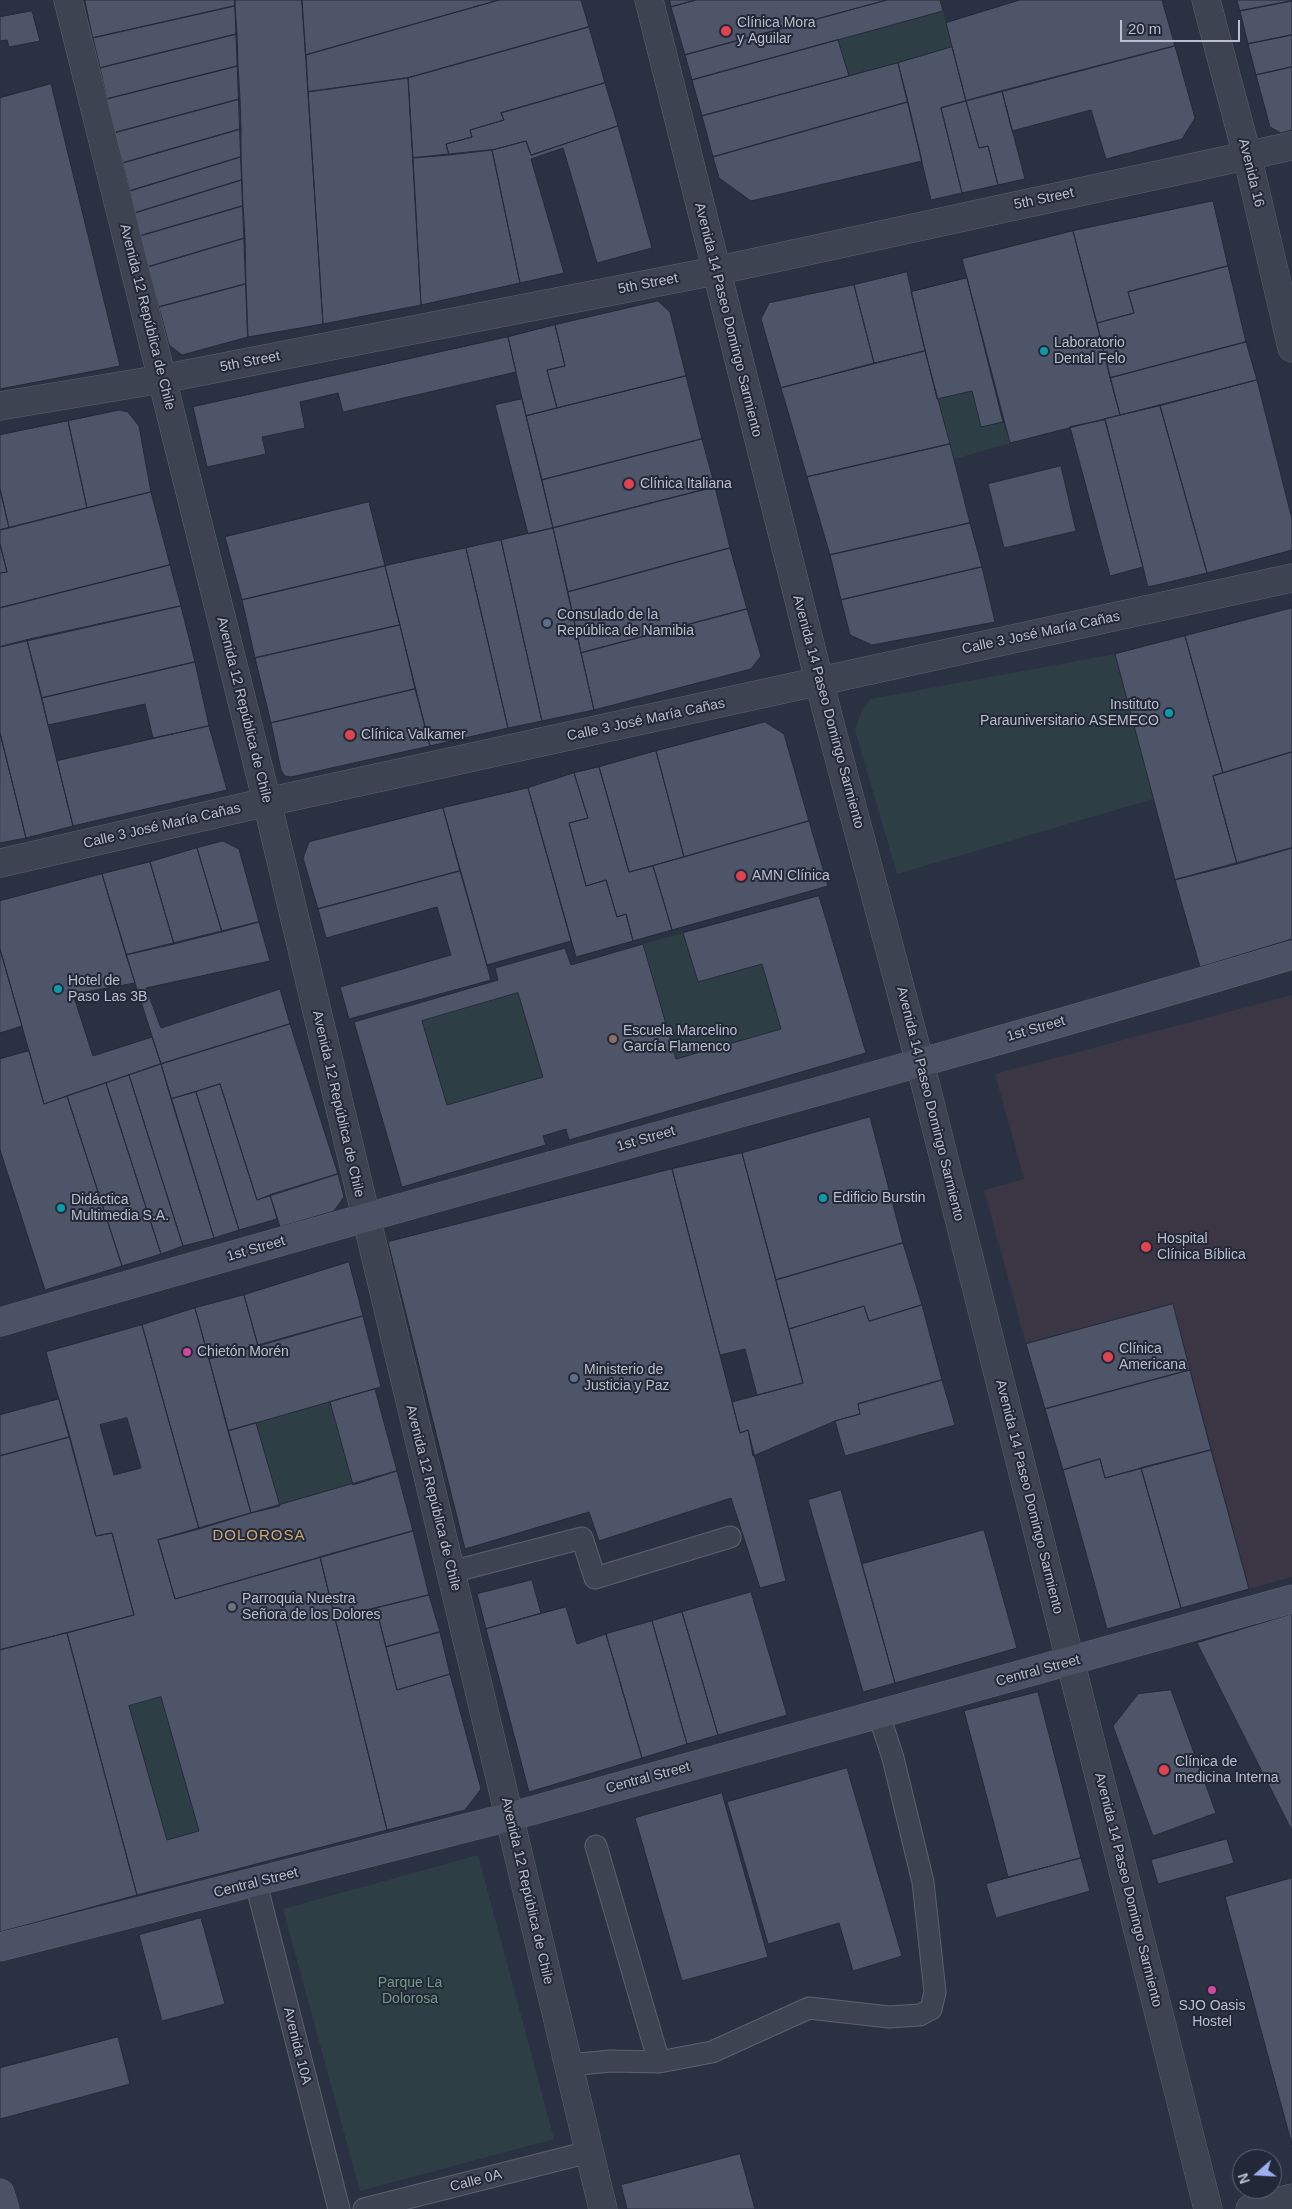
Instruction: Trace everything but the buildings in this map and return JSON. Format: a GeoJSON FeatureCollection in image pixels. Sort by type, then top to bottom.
{"type":"FeatureCollection","features":[{"type":"Feature","properties":{"kind":"street","name":"Avenida 12 República de Chile"},"geometry":{"type":"LineString","coordinates":[[68,0],[267,802],[364,1218],[451,1572],[603,2209]]}},
{"type":"Feature","properties":{"kind":"street","name":"Avenida 14 Paseo Domingo Sarmiento"},"geometry":{"type":"LineString","coordinates":[[649,0],[715,271],[819,682],[920,1063],[1208,2209]]}},
{"type":"Feature","properties":{"kind":"street","name":"Avenida 16"},"geometry":{"type":"LineString","coordinates":[[1206,0],[1247,155],[1292,348]]}},
{"type":"Feature","properties":{"kind":"street","name":"5th Street"},"geometry":{"type":"LineString","coordinates":[[0,406],[162,379],[715,271],[1292,146]]}},
{"type":"Feature","properties":{"kind":"street","name":"Calle 3 José María Cañas"},"geometry":{"type":"LineString","coordinates":[[0,863],[267,802],[1292,578]]}},
{"type":"Feature","properties":{"kind":"street","name":"1st Street"},"geometry":{"type":"LineString","coordinates":[[0,1322],[920,1063],[1292,955]]}},
{"type":"Feature","properties":{"kind":"street","name":"Central Street"},"geometry":{"type":"LineString","coordinates":[[0,1947],[510,1817],[1292,1599]]}},
{"type":"Feature","properties":{"kind":"street"},"geometry":{"type":"LineString","coordinates":[[0,2192],[5,2209]]}},
{"type":"Feature","properties":{"kind":"street"},"geometry":{"type":"LineString","coordinates":[[1250,2209],[1292,2198]]}},
{"type":"Feature","properties":{"kind":"lane"},"geometry":{"type":"LineString","coordinates":[[451,1572],[582,1538],[595,1578],[730,1537]]}},
{"type":"Feature","properties":{"kind":"lane"},"geometry":{"type":"LineString","coordinates":[[569,2066],[611,2061],[659,2062],[712,2052],[809,2008],[890,2017],[920,2015],[931,2009],[935,1992],[923,1882],[893,1758],[879,1714]]}},
{"type":"Feature","properties":{"kind":"lane"},"geometry":{"type":"LineString","coordinates":[[596,1846],[659,2062]]}},
{"type":"Feature","properties":{"kind":"lane","name":"Avenida 10A"},"geometry":{"type":"LineString","coordinates":[[256,1883],[339,2209]]}},
{"type":"Feature","properties":{"kind":"lane","name":"Calle 0A"},"geometry":{"type":"LineString","coordinates":[[364,2209],[589,2152]]}},
{"type":"Feature","properties":{"kind":"shaded area","name":"Hospital Clínica Bíblica"},"geometry":{"type":"Polygon","coordinates":[[[1292,995],[1292,1577],[1249,1589],[1173,1305],[1026,1344],[984,1190],[1024,1179],[995,1074],[1292,995]]]}},
{"type":"Feature","properties":{"kind":"green space"},"geometry":{"type":"Polygon","coordinates":[[[943,11],[952,47],[849,76],[838,40],[943,11]]]}},
{"type":"Feature","properties":{"kind":"green space"},"geometry":{"type":"Polygon","coordinates":[[[972,391],[981,427],[1003,422],[1010,443],[954,459],[937,399],[972,391]]]}},
{"type":"Feature","properties":{"kind":"green space"},"geometry":{"type":"Polygon","coordinates":[[[1115,654],[1153,799],[897,874],[855,730],[863,707],[871,699],[1115,654]]]}},
{"type":"Feature","properties":{"kind":"green space"},"geometry":{"type":"Polygon","coordinates":[[[683,933],[698,982],[762,964],[781,1029],[676,1059],[643,944],[683,933]]]}},
{"type":"Feature","properties":{"kind":"green space"},"geometry":{"type":"Polygon","coordinates":[[[518,993],[543,1077],[447,1105],[422,1021],[518,993]]]}},
{"type":"Feature","properties":{"kind":"green space"},"geometry":{"type":"Polygon","coordinates":[[[330,1402],[353,1485],[280,1506],[256,1423],[330,1402]]]}},
{"type":"Feature","properties":{"kind":"green space"},"geometry":{"type":"Polygon","coordinates":[[[161,1697],[199,1831],[167,1840],[129,1706],[161,1697]]]}},
{"type":"Feature","properties":{"kind":"green space","name":"Parque La Dolorosa"},"geometry":{"type":"Polygon","coordinates":[[[478,1855],[554,2139],[360,2191],[283,1909],[478,1855]]]}},
{"type":"Feature","properties":{"kind":"place","name":"Clínica Mora y Aguilar"},"geometry":{"type":"Point","coordinates":[726,31]}},
{"type":"Feature","properties":{"kind":"place","name":"Laboratorio Dental Felo"},"geometry":{"type":"Point","coordinates":[1044,351]}},
{"type":"Feature","properties":{"kind":"place","name":"Clínica Italiana"},"geometry":{"type":"Point","coordinates":[629,484]}},
{"type":"Feature","properties":{"kind":"place","name":"Consulado de la República de Namibia"},"geometry":{"type":"Point","coordinates":[547,623]}},
{"type":"Feature","properties":{"kind":"place","name":"Instituto Parauniversitario ASEMECO"},"geometry":{"type":"Point","coordinates":[1169,713]}},
{"type":"Feature","properties":{"kind":"place","name":"Clínica Valkamer"},"geometry":{"type":"Point","coordinates":[350,735]}},
{"type":"Feature","properties":{"kind":"place","name":"AMN Clínica"},"geometry":{"type":"Point","coordinates":[741,876]}},
{"type":"Feature","properties":{"kind":"place","name":"Hotel de Paso Las 3B"},"geometry":{"type":"Point","coordinates":[58,989]}},
{"type":"Feature","properties":{"kind":"place","name":"Escuela Marcelino García Flamenco"},"geometry":{"type":"Point","coordinates":[613,1039]}},
{"type":"Feature","properties":{"kind":"place","name":"Edificio Burstin"},"geometry":{"type":"Point","coordinates":[823,1198]}},
{"type":"Feature","properties":{"kind":"place","name":"Didáctica Multimedia S.A."},"geometry":{"type":"Point","coordinates":[61,1208]}},
{"type":"Feature","properties":{"kind":"place","name":"Hospital Clínica Bíblica"},"geometry":{"type":"Point","coordinates":[1146,1247]}},
{"type":"Feature","properties":{"kind":"place","name":"Chietón Morén"},"geometry":{"type":"Point","coordinates":[187,1352]}},
{"type":"Feature","properties":{"kind":"place","name":"Clínica Americana"},"geometry":{"type":"Point","coordinates":[1108,1357]}},
{"type":"Feature","properties":{"kind":"place","name":"Ministerio de Justicia y Paz"},"geometry":{"type":"Point","coordinates":[574,1378]}},
{"type":"Feature","properties":{"kind":"place","name":"Parroquia Nuestra Señora de los Dolores"},"geometry":{"type":"Point","coordinates":[232,1607]}},
{"type":"Feature","properties":{"kind":"place","name":"Clínica de medicina Interna"},"geometry":{"type":"Point","coordinates":[1164,1770]}},
{"type":"Feature","properties":{"kind":"place","name":"SJO Oasis Hostel"},"geometry":{"type":"Point","coordinates":[1212,1990]}},
{"type":"Feature","properties":{"kind":"district","name":"DOLOROSA"},"geometry":{"type":"Point","coordinates":[259,1536]}}]}
